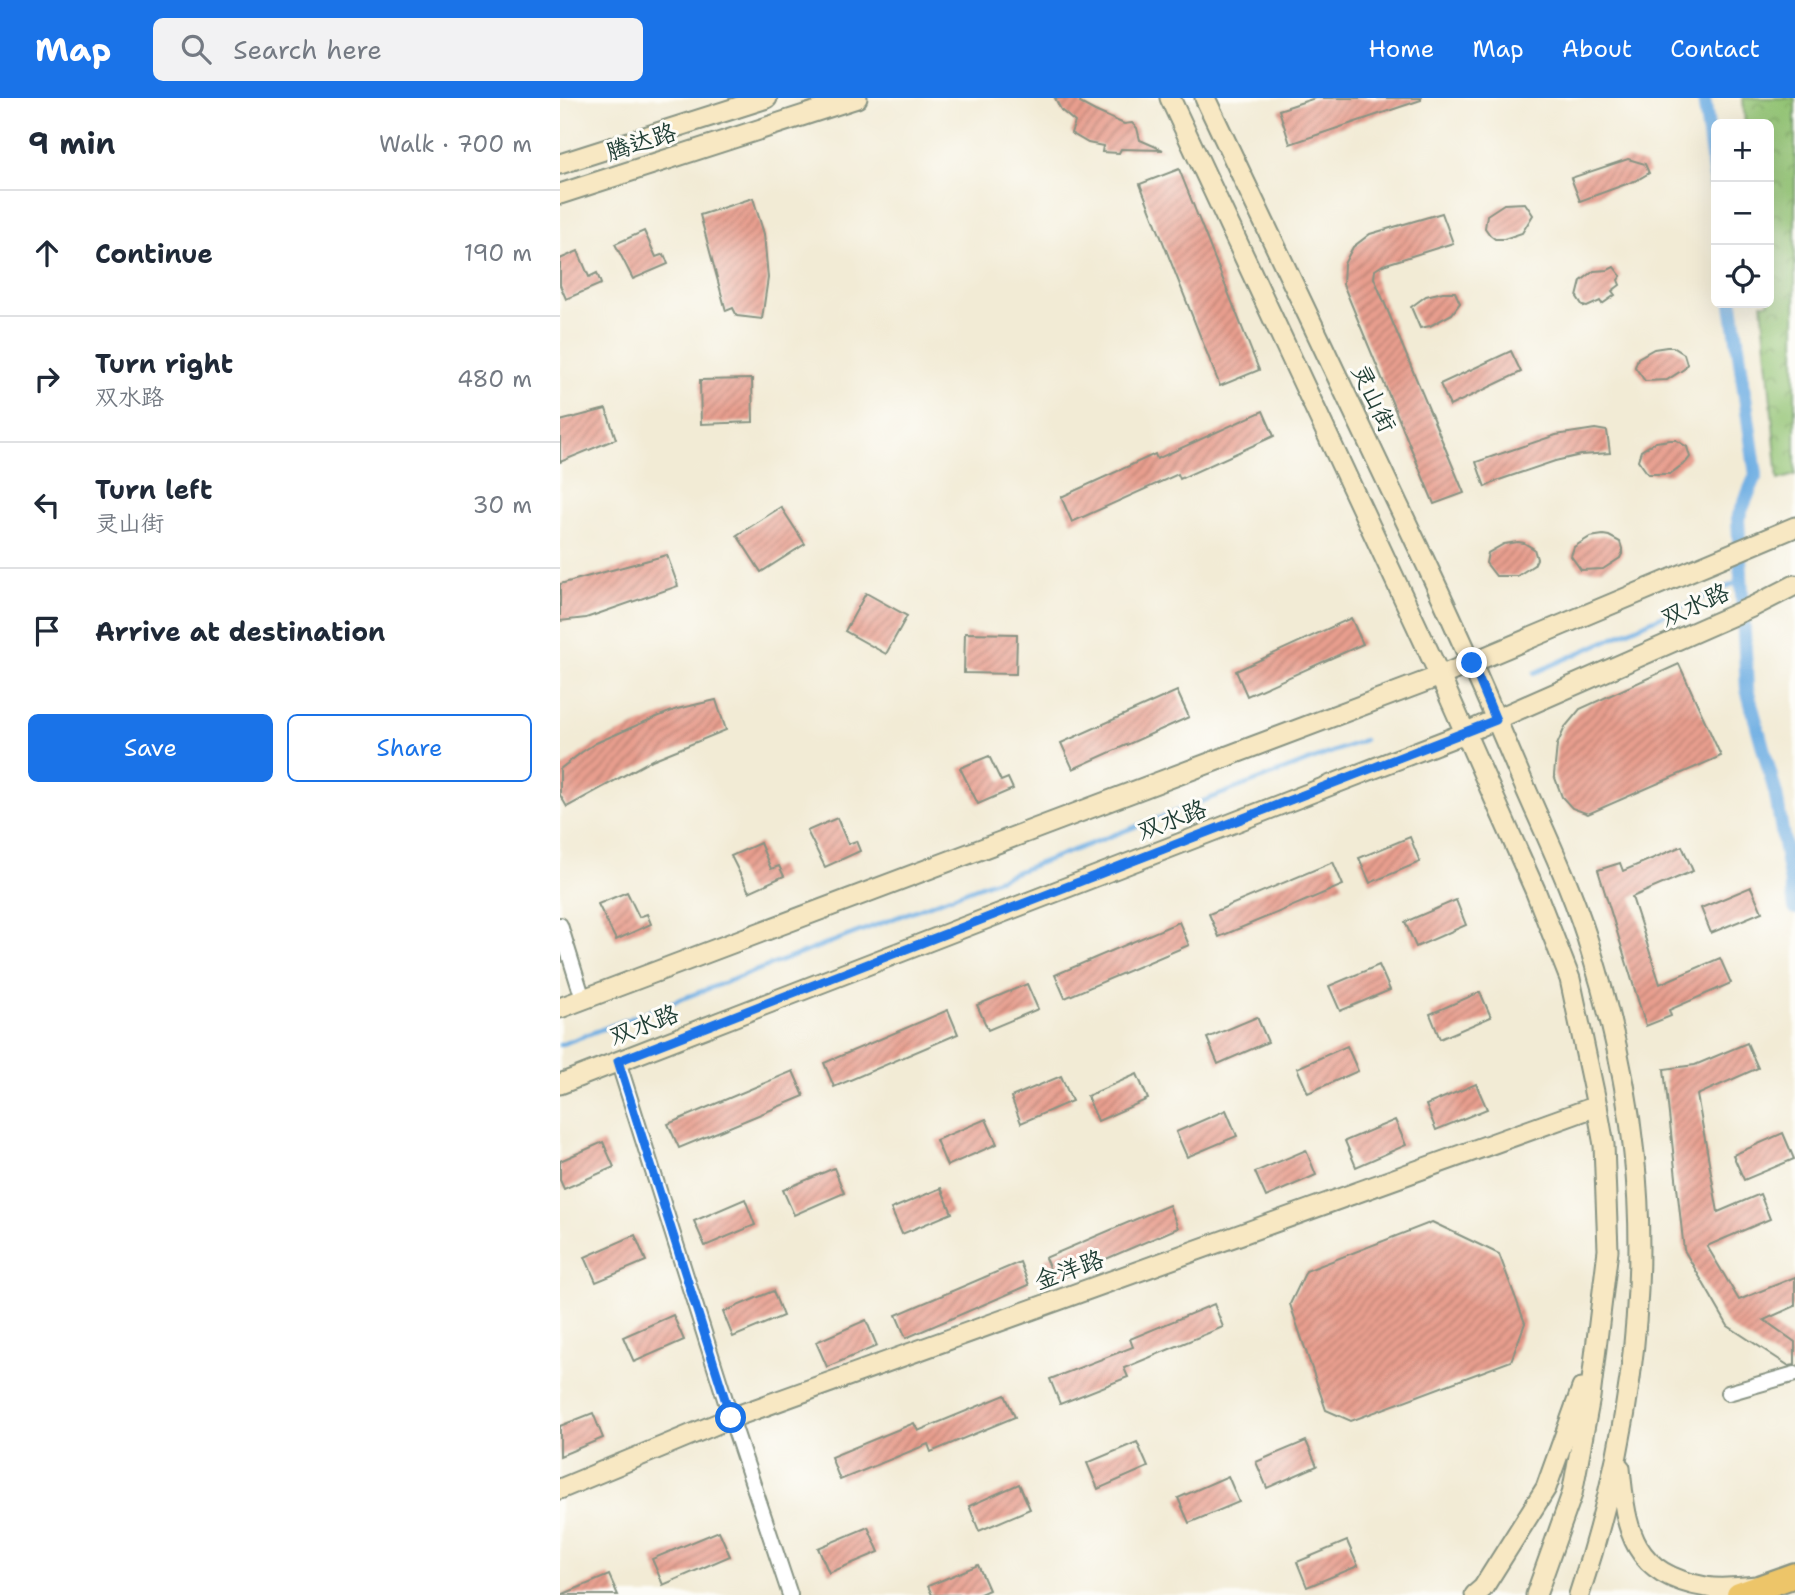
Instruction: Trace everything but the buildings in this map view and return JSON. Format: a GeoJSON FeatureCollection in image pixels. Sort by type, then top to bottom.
{"type":"FeatureCollection","features":[{"type":"Feature","properties":{"kind":"highway"},"geometry":{"type":"LineString","coordinates":[[1739,1595],[1795,1575]]}},
{"type":"Feature","properties":{"kind":"main road","name":"腾达路"},"geometry":{"type":"LineString","coordinates":[[560,164],[766,98]]}},
{"type":"Feature","properties":{"kind":"main road","name":"腾达路"},"geometry":{"type":"LineString","coordinates":[[560,194],[857,98]]}},
{"type":"Feature","properties":{"kind":"main road"},"geometry":{"type":"LineString","coordinates":[[1170,98],[1440,676],[1535,890],[1570,979],[1604,1145],[1608,1250],[1590,1396],[1572,1494],[1536,1595]]}},
{"type":"Feature","properties":{"kind":"main road","name":"灵山街"},"geometry":{"type":"LineString","coordinates":[[1205,98],[1472,663],[1590,947],[1615,1042],[1634,1154],[1640,1263],[1619,1453]]}},
{"type":"Feature","properties":{"kind":"main road","name":"双水路"},"geometry":{"type":"LineString","coordinates":[[560,1008],[1440,676],[1795,527]]}},
{"type":"Feature","properties":{"kind":"main road","name":"双水路"},"geometry":{"type":"LineString","coordinates":[[560,1084],[1465,733],[1754,606],[1795,585]]}},
{"type":"Feature","properties":{"kind":"main road","name":"金洋路"},"geometry":{"type":"LineString","coordinates":[[560,1489],[731,1418],[1597,1106]]}},
{"type":"Feature","properties":{"kind":"main road"},"geometry":{"type":"LineString","coordinates":[[1475,1595],[1483,1588],[1546,1488],[1596,1351]]}},
{"type":"Feature","properties":{"kind":"main road"},"geometry":{"type":"LineString","coordinates":[[1619,1453],[1628,1524],[1639,1552],[1661,1574],[1708,1588],[1764,1586]]}},
{"type":"Feature","properties":{"kind":"main road"},"geometry":{"type":"LineString","coordinates":[[1578,1595],[1619,1453]]}},
{"type":"Feature","properties":{"kind":"street"},"geometry":{"type":"LineString","coordinates":[[560,925],[583,999]]}},
{"type":"Feature","properties":{"kind":"street"},"geometry":{"type":"LineString","coordinates":[[618,1061],[790,1595]]}},
{"type":"Feature","properties":{"kind":"street"},"geometry":{"type":"LineString","coordinates":[[1728,1393],[1795,1374]]}},
{"type":"Feature","properties":{"kind":"green space"},"geometry":{"type":"Polygon","coordinates":[[[1743,98],[1795,98],[1795,475],[1778,480],[1762,308],[1774,308],[1774,119],[1745,119],[1743,98]]]}},
{"type":"Feature","properties":{"kind":"waterway"},"geometry":{"type":"LineString","coordinates":[[1704,98],[1715,182]]}},
{"type":"Feature","properties":{"kind":"waterway"},"geometry":{"type":"LineString","coordinates":[[1733,308],[1756,475],[1738,518],[1747,689],[1776,795],[1795,908]]}},
{"type":"Feature","properties":{"kind":"waterway"},"geometry":{"type":"LineString","coordinates":[[1534,673],[1742,580]]}},
{"type":"Feature","properties":{"kind":"waterway"},"geometry":{"type":"LineString","coordinates":[[560,1045],[1364,740]]}},
{"type":"Feature","properties":{"kind":"route"},"geometry":{"type":"LineString","coordinates":[[731,1418],[618,1061],[1496,720],[1472,663]]}}]}
